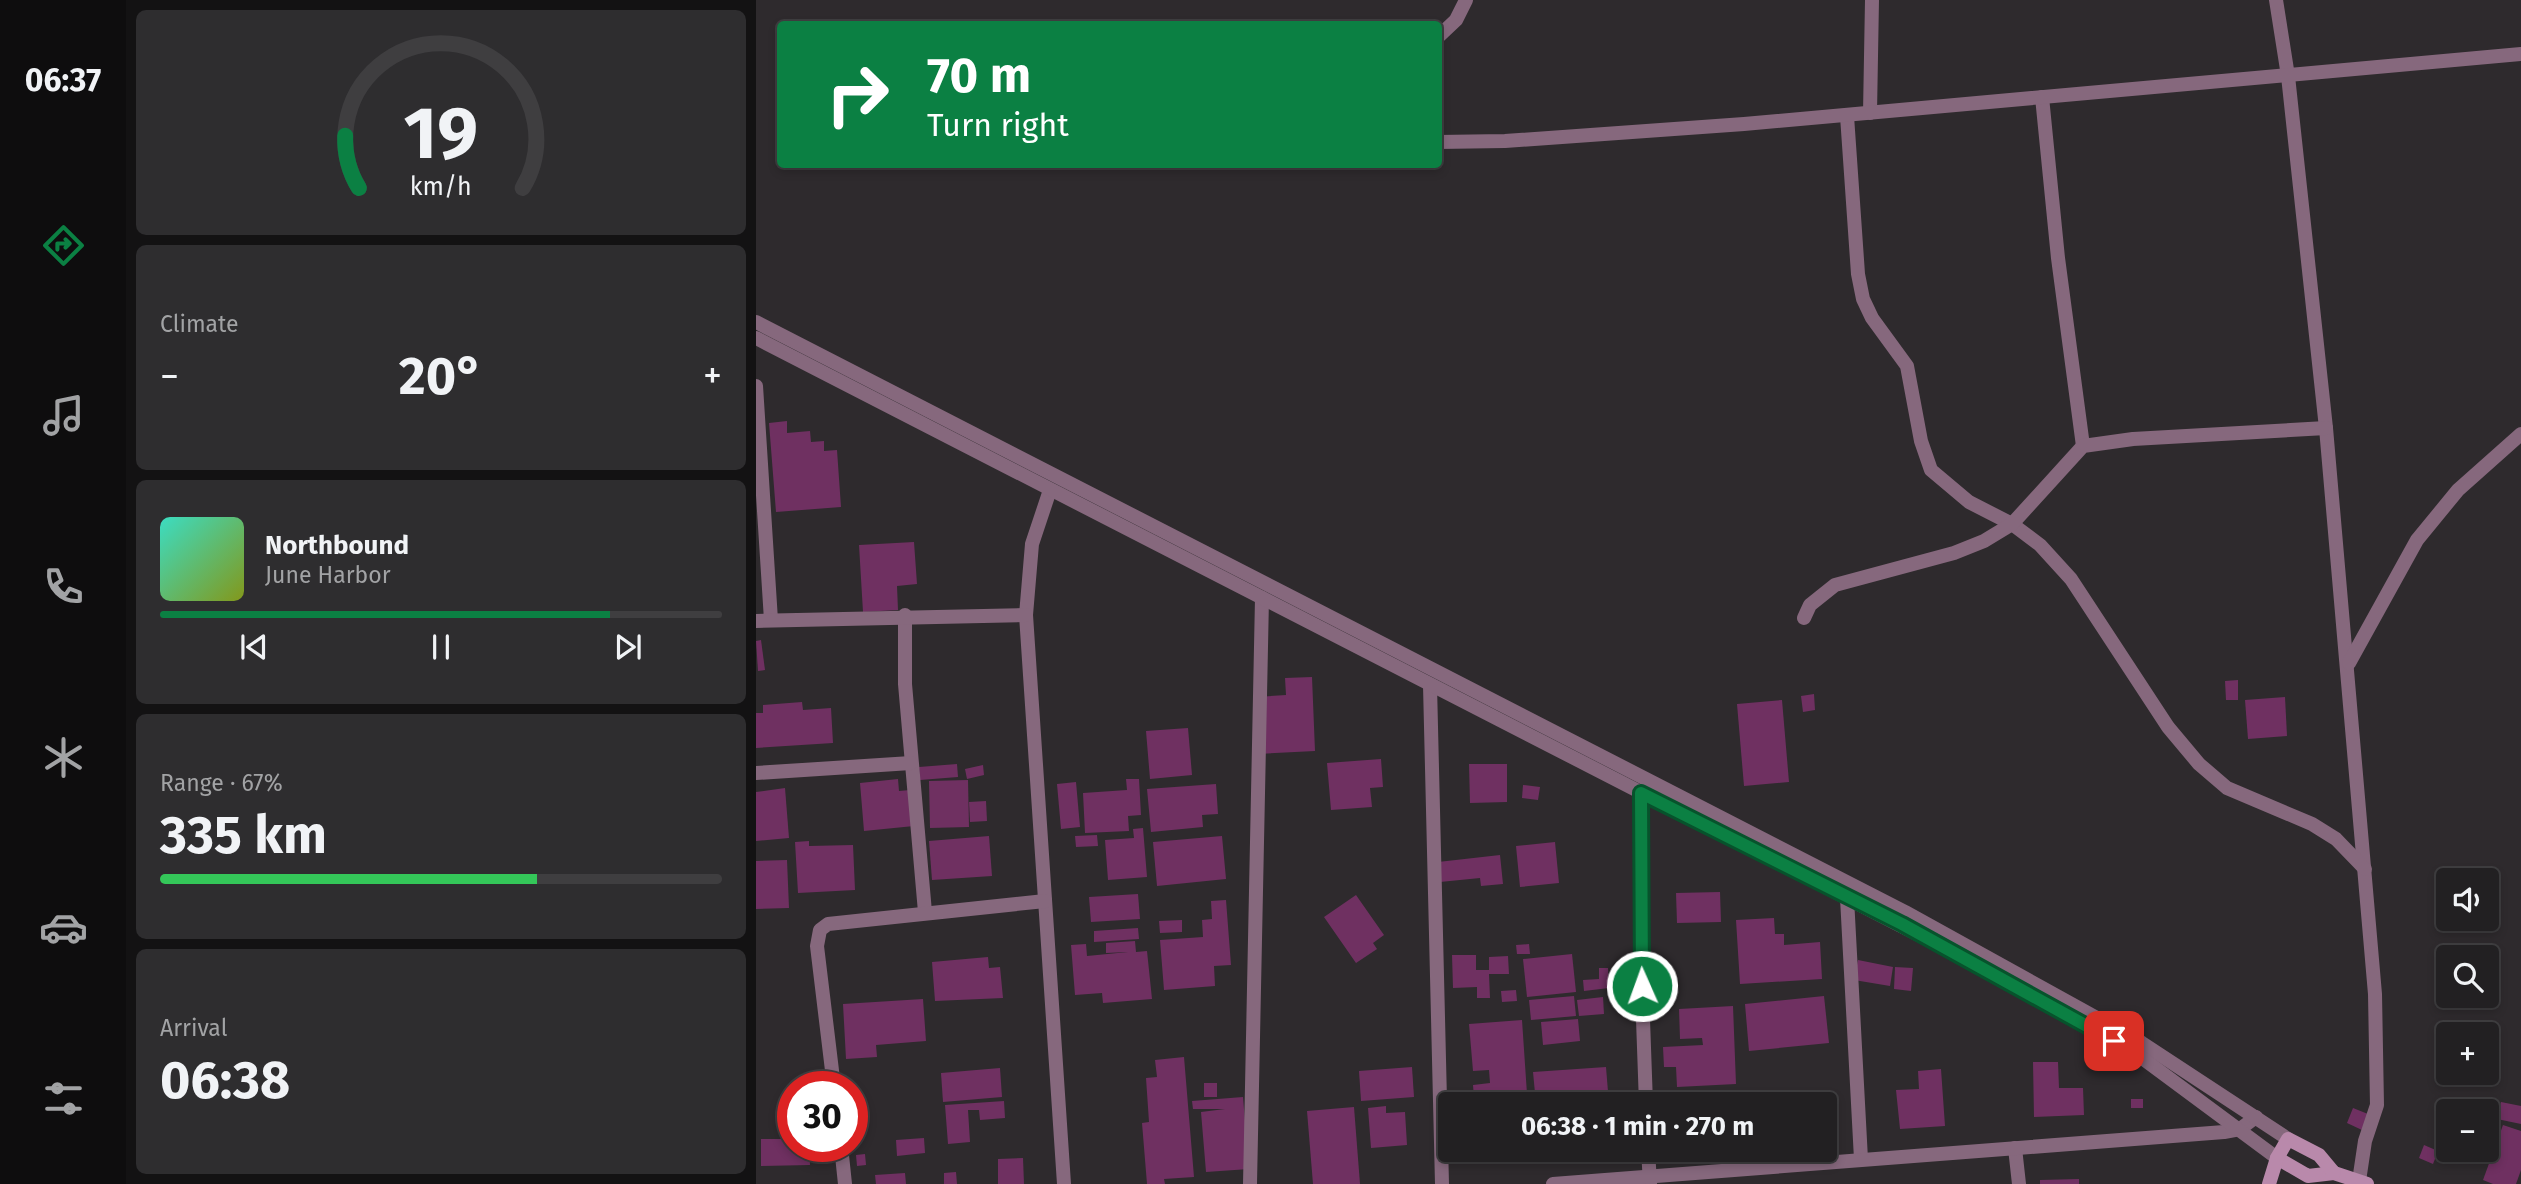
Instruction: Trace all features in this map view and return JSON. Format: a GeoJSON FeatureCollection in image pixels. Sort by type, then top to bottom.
{"type":"FeatureCollection","features":[{"type":"Feature","properties":{"kind":"main road"},"geometry":{"type":"LineString","coordinates":[[2269,1184],[2277,1158],[2288,1139],[2319,1156],[2334,1173],[2363,1183]]}},
{"type":"Feature","properties":{"kind":"main road"},"geometry":{"type":"LineString","coordinates":[[2306,1180],[2319,1156]]}},
{"type":"Feature","properties":{"kind":"main road"},"geometry":{"type":"LineString","coordinates":[[2277,1158],[2306,1180]]}},
{"type":"Feature","properties":{"kind":"main road"},"geometry":{"type":"LineString","coordinates":[[2306,1180],[2334,1173]]}},
{"type":"Feature","properties":{"kind":"street"},"geometry":{"type":"LineString","coordinates":[[1442,33],[1456,20],[1466,0]]}},
{"type":"Feature","properties":{"kind":"street"},"geometry":{"type":"LineString","coordinates":[[1870,113],[1872,0]]}},
{"type":"Feature","properties":{"kind":"street"},"geometry":{"type":"LineString","coordinates":[[2276,0],[2288,76],[2326,428],[2375,994],[2377,1105],[2365,1141],[2363,1183]]}},
{"type":"Feature","properties":{"kind":"street"},"geometry":{"type":"LineString","coordinates":[[1442,142],[1505,141],[1847,116],[2521,54]]}},
{"type":"Feature","properties":{"kind":"street"},"geometry":{"type":"LineString","coordinates":[[2042,97],[2058,258],[2083,446]]}},
{"type":"Feature","properties":{"kind":"street"},"geometry":{"type":"LineString","coordinates":[[1847,116],[1858,274],[1863,299],[1872,318],[1907,366],[1921,441],[1931,470],[1969,502],[2012,524],[2040,545],[2071,579],[2168,727],[2199,764],[2227,788],[2312,824],[2336,839],[2365,869]]}},
{"type":"Feature","properties":{"kind":"street"},"geometry":{"type":"LineString","coordinates":[[756,322],[1905,912],[2142,1042],[2288,1139]]}},
{"type":"Feature","properties":{"kind":"street"},"geometry":{"type":"LineString","coordinates":[[756,338],[2020,988],[2138,1055],[2277,1158]]}},
{"type":"Feature","properties":{"kind":"street"},"geometry":{"type":"LineString","coordinates":[[756,386],[763,620],[905,615],[1026,615]]}},
{"type":"Feature","properties":{"kind":"street"},"geometry":{"type":"LineString","coordinates":[[1804,618],[1810,605],[1835,585],[1954,553],[1984,541],[2012,524],[2083,446],[2133,439],[2326,428]]}},
{"type":"Feature","properties":{"kind":"street"},"geometry":{"type":"LineString","coordinates":[[2348,664],[2417,540],[2458,490],[2521,434]]}},
{"type":"Feature","properties":{"kind":"street"},"geometry":{"type":"LineString","coordinates":[[1050,490],[1032,544],[1026,615],[1064,1184]]}},
{"type":"Feature","properties":{"kind":"street"},"geometry":{"type":"LineString","coordinates":[[1180,556],[1187,542]]}},
{"type":"Feature","properties":{"kind":"street"},"geometry":{"type":"LineString","coordinates":[[1250,1184],[1262,598]]}},
{"type":"Feature","properties":{"kind":"street"},"geometry":{"type":"LineString","coordinates":[[905,615],[911,763],[925,912]]}},
{"type":"Feature","properties":{"kind":"street"},"geometry":{"type":"LineString","coordinates":[[1430,685],[1442,1184]]}},
{"type":"Feature","properties":{"kind":"street"},"geometry":{"type":"LineString","coordinates":[[756,773],[911,763]]}},
{"type":"Feature","properties":{"kind":"street"},"geometry":{"type":"LineString","coordinates":[[1641,793],[1641,962],[1646,1092]]}},
{"type":"Feature","properties":{"kind":"street"},"geometry":{"type":"LineString","coordinates":[[1847,898],[1861,1159]]}},
{"type":"Feature","properties":{"kind":"street"},"geometry":{"type":"LineString","coordinates":[[832,1071],[817,946],[820,930],[828,925],[925,912],[1045,901]]}},
{"type":"Feature","properties":{"kind":"street"},"geometry":{"type":"LineString","coordinates":[[1553,1184],[1650,1180],[1861,1159],[2240,1129],[2256,1117]]}},
{"type":"Feature","properties":{"kind":"street"},"geometry":{"type":"LineString","coordinates":[[2015,1148],[2019,1184]]}},
{"type":"Feature","properties":{"kind":"street"},"geometry":{"type":"LineString","coordinates":[[843,1162],[845,1184]]}},
{"type":"Feature","properties":{"kind":"street"},"geometry":{"type":"LineString","coordinates":[[1649,1162],[1650,1180]]}},
{"type":"Feature","properties":{"kind":"building"},"geometry":{"type":"Polygon","coordinates":[[[787,421],[787,433],[810,431],[811,442],[824,441],[824,451],[837,450],[841,507],[776,512],[769,423],[787,421]]]}},
{"type":"Feature","properties":{"kind":"building"},"geometry":{"type":"Polygon","coordinates":[[[914,542],[917,584],[897,586],[898,610],[863,612],[859,545],[914,542]]]}},
{"type":"Feature","properties":{"kind":"building"},"geometry":{"type":"Polygon","coordinates":[[[761,640],[765,670],[758,671],[756,641],[761,640]]]}},
{"type":"Feature","properties":{"kind":"building"},"geometry":{"type":"Polygon","coordinates":[[[1312,677],[1315,751],[1258,754],[1256,697],[1286,695],[1285,678],[1312,677]]]}},
{"type":"Feature","properties":{"kind":"building"},"geometry":{"type":"Polygon","coordinates":[[[2238,680],[2238,700],[2226,700],[2225,681],[2238,680]]]}},
{"type":"Feature","properties":{"kind":"building"},"geometry":{"type":"Polygon","coordinates":[[[1814,694],[1815,710],[1803,712],[1801,696],[1814,694]]]}},
{"type":"Feature","properties":{"kind":"building"},"geometry":{"type":"Polygon","coordinates":[[[2285,697],[2287,736],[2248,739],[2245,700],[2285,697]]]}},
{"type":"Feature","properties":{"kind":"building"},"geometry":{"type":"Polygon","coordinates":[[[1782,700],[1789,782],[1744,786],[1737,704],[1782,700]]]}},
{"type":"Feature","properties":{"kind":"building"},"geometry":{"type":"Polygon","coordinates":[[[802,702],[803,710],[831,708],[833,743],[756,748],[756,713],[763,713],[763,705],[802,702]]]}},
{"type":"Feature","properties":{"kind":"building"},"geometry":{"type":"Polygon","coordinates":[[[1188,728],[1192,775],[1150,779],[1146,731],[1188,728]]]}},
{"type":"Feature","properties":{"kind":"building"},"geometry":{"type":"Polygon","coordinates":[[[1381,759],[1383,787],[1370,788],[1372,807],[1331,810],[1327,763],[1381,759]]]}},
{"type":"Feature","properties":{"kind":"building"},"geometry":{"type":"Polygon","coordinates":[[[957,764],[958,777],[920,780],[919,767],[957,764]]]}},
{"type":"Feature","properties":{"kind":"building"},"geometry":{"type":"Polygon","coordinates":[[[1469,764],[1507,764],[1507,802],[1470,803],[1469,764]]]}},
{"type":"Feature","properties":{"kind":"building"},"geometry":{"type":"Polygon","coordinates":[[[983,765],[984,775],[967,779],[965,769],[983,765]]]}},
{"type":"Feature","properties":{"kind":"building"},"geometry":{"type":"Polygon","coordinates":[[[898,779],[899,791],[910,790],[914,826],[864,831],[860,783],[898,779]]]}},
{"type":"Feature","properties":{"kind":"building"},"geometry":{"type":"Polygon","coordinates":[[[1126,779],[1139,779],[1141,815],[1128,816],[1129,831],[1085,833],[1083,793],[1127,790],[1126,779]]]}},
{"type":"Feature","properties":{"kind":"building"},"geometry":{"type":"Polygon","coordinates":[[[968,780],[969,827],[930,828],[929,781],[968,780]]]}},
{"type":"Feature","properties":{"kind":"building"},"geometry":{"type":"Polygon","coordinates":[[[1076,782],[1080,827],[1061,829],[1057,784],[1076,782]]]}},
{"type":"Feature","properties":{"kind":"building"},"geometry":{"type":"Polygon","coordinates":[[[1216,784],[1218,814],[1202,815],[1203,827],[1151,832],[1147,789],[1216,784]]]}},
{"type":"Feature","properties":{"kind":"building"},"geometry":{"type":"Polygon","coordinates":[[[1523,785],[1540,787],[1538,800],[1522,798],[1523,785]]]}},
{"type":"Feature","properties":{"kind":"building"},"geometry":{"type":"Polygon","coordinates":[[[785,788],[789,838],[756,841],[756,792],[785,788]]]}},
{"type":"Feature","properties":{"kind":"building"},"geometry":{"type":"Polygon","coordinates":[[[986,801],[987,821],[970,822],[969,802],[986,801]]]}},
{"type":"Feature","properties":{"kind":"building"},"geometry":{"type":"Polygon","coordinates":[[[1143,828],[1147,877],[1108,880],[1105,840],[1134,838],[1133,829],[1143,828]]]}},
{"type":"Feature","properties":{"kind":"building"},"geometry":{"type":"Polygon","coordinates":[[[1097,835],[1098,846],[1076,847],[1075,836],[1097,835]]]}},
{"type":"Feature","properties":{"kind":"building"},"geometry":{"type":"Polygon","coordinates":[[[989,836],[992,876],[932,880],[929,841],[989,836]]]}},
{"type":"Feature","properties":{"kind":"building"},"geometry":{"type":"Polygon","coordinates":[[[1222,836],[1226,879],[1157,886],[1153,842],[1222,836]]]}},
{"type":"Feature","properties":{"kind":"building"},"geometry":{"type":"Polygon","coordinates":[[[809,841],[809,846],[853,845],[855,890],[798,893],[795,842],[809,841]]]}},
{"type":"Feature","properties":{"kind":"building"},"geometry":{"type":"Polygon","coordinates":[[[1555,842],[1559,883],[1520,887],[1516,846],[1555,842]]]}},
{"type":"Feature","properties":{"kind":"building"},"geometry":{"type":"Polygon","coordinates":[[[1500,855],[1503,884],[1481,886],[1480,878],[1440,882],[1438,862],[1500,855]]]}},
{"type":"Feature","properties":{"kind":"building"},"geometry":{"type":"Polygon","coordinates":[[[787,860],[789,908],[756,909],[756,861],[787,860]]]}},
{"type":"Feature","properties":{"kind":"building"},"geometry":{"type":"Polygon","coordinates":[[[1720,892],[1721,922],[1677,923],[1676,893],[1720,892]]]}},
{"type":"Feature","properties":{"kind":"building"},"geometry":{"type":"Polygon","coordinates":[[[1138,894],[1140,919],[1091,922],[1089,897],[1138,894]]]}},
{"type":"Feature","properties":{"kind":"building"},"geometry":{"type":"Polygon","coordinates":[[[1356,895],[1384,935],[1373,943],[1377,949],[1356,963],[1324,917],[1356,895]]]}},
{"type":"Feature","properties":{"kind":"building"},"geometry":{"type":"Polygon","coordinates":[[[1226,900],[1231,965],[1214,966],[1215,986],[1164,990],[1160,940],[1203,937],[1202,920],[1212,919],[1211,901],[1226,900]]]}},
{"type":"Feature","properties":{"kind":"building"},"geometry":{"type":"Polygon","coordinates":[[[1774,918],[1775,934],[1784,934],[1784,945],[1820,942],[1822,979],[1740,984],[1736,920],[1774,918]]]}},
{"type":"Feature","properties":{"kind":"building"},"geometry":{"type":"Polygon","coordinates":[[[1182,920],[1182,932],[1160,933],[1159,921],[1182,920]]]}},
{"type":"Feature","properties":{"kind":"building"},"geometry":{"type":"Polygon","coordinates":[[[1138,928],[1139,939],[1094,942],[1094,931],[1138,928]]]}},
{"type":"Feature","properties":{"kind":"building"},"geometry":{"type":"Polygon","coordinates":[[[1135,941],[1136,952],[1147,951],[1152,999],[1103,1003],[1102,993],[1075,995],[1071,945],[1086,944],[1087,956],[1128,952],[1106,953],[1106,943],[1135,941]]]}},
{"type":"Feature","properties":{"kind":"building"},"geometry":{"type":"Polygon","coordinates":[[[1529,944],[1530,954],[1517,954],[1516,945],[1529,944]]]}},
{"type":"Feature","properties":{"kind":"building"},"geometry":{"type":"Polygon","coordinates":[[[1572,954],[1576,992],[1527,997],[1523,959],[1572,954]]]}},
{"type":"Feature","properties":{"kind":"building"},"geometry":{"type":"Polygon","coordinates":[[[1452,955],[1476,955],[1476,970],[1489,970],[1489,957],[1508,956],[1509,974],[1489,974],[1490,998],[1477,998],[1477,987],[1453,988],[1452,955]]]}},
{"type":"Feature","properties":{"kind":"building"},"geometry":{"type":"Polygon","coordinates":[[[988,957],[989,968],[1000,967],[1003,998],[935,1001],[932,962],[988,957]]]}},
{"type":"Feature","properties":{"kind":"building"},"geometry":{"type":"Polygon","coordinates":[[[1858,960],[1893,967],[1890,986],[1854,980],[1858,960]]]}},
{"type":"Feature","properties":{"kind":"building"},"geometry":{"type":"Polygon","coordinates":[[[1895,967],[1913,968],[1911,991],[1894,989],[1895,967]]]}},
{"type":"Feature","properties":{"kind":"building"},"geometry":{"type":"Polygon","coordinates":[[[1599,968],[1608,968],[1609,988],[1584,991],[1583,980],[1599,979],[1599,968]]]}},
{"type":"Feature","properties":{"kind":"building"},"geometry":{"type":"Polygon","coordinates":[[[1516,990],[1517,1001],[1502,1002],[1501,991],[1516,990]]]}},
{"type":"Feature","properties":{"kind":"building"},"geometry":{"type":"Polygon","coordinates":[[[1574,996],[1576,1016],[1531,1020],[1529,1000],[1574,996]]]}},
{"type":"Feature","properties":{"kind":"building"},"geometry":{"type":"Polygon","coordinates":[[[1824,996],[1829,1043],[1749,1051],[1745,1004],[1824,996]]]}},
{"type":"Feature","properties":{"kind":"building"},"geometry":{"type":"Polygon","coordinates":[[[1603,997],[1604,1014],[1579,1016],[1577,1000],[1603,997]]]}},
{"type":"Feature","properties":{"kind":"building"},"geometry":{"type":"Polygon","coordinates":[[[923,999],[926,1041],[876,1045],[877,1057],[846,1059],[843,1004],[923,999]]]}},
{"type":"Feature","properties":{"kind":"building"},"geometry":{"type":"Polygon","coordinates":[[[1733,1006],[1736,1084],[1677,1087],[1676,1067],[1664,1067],[1663,1047],[1703,1045],[1702,1038],[1680,1039],[1679,1009],[1733,1006]]]}},
{"type":"Feature","properties":{"kind":"building"},"geometry":{"type":"Polygon","coordinates":[[[1578,1019],[1580,1041],[1543,1045],[1541,1022],[1578,1019]]]}},
{"type":"Feature","properties":{"kind":"building"},"geometry":{"type":"Polygon","coordinates":[[[1522,1020],[1527,1092],[1474,1092],[1473,1085],[1490,1083],[1489,1070],[1473,1071],[1469,1024],[1522,1020]]]}},
{"type":"Feature","properties":{"kind":"building"},"geometry":{"type":"Polygon","coordinates":[[[1184,1057],[1194,1177],[1164,1179],[1165,1184],[1147,1184],[1142,1123],[1149,1122],[1146,1078],[1157,1077],[1155,1060],[1184,1057]]]}},
{"type":"Feature","properties":{"kind":"building"},"geometry":{"type":"Polygon","coordinates":[[[2033,1062],[2058,1062],[2059,1088],[2083,1088],[2084,1115],[2034,1117],[2033,1062]]]}},
{"type":"Feature","properties":{"kind":"building"},"geometry":{"type":"Polygon","coordinates":[[[1412,1067],[1414,1097],[1361,1101],[1359,1071],[1412,1067]]]}},
{"type":"Feature","properties":{"kind":"building"},"geometry":{"type":"Polygon","coordinates":[[[1606,1067],[1608,1092],[1535,1092],[1533,1072],[1606,1067]]]}},
{"type":"Feature","properties":{"kind":"building"},"geometry":{"type":"Polygon","coordinates":[[[1000,1068],[1002,1097],[943,1102],[941,1073],[1000,1068]]]}},
{"type":"Feature","properties":{"kind":"building"},"geometry":{"type":"Polygon","coordinates":[[[1941,1069],[1945,1126],[1900,1129],[1896,1090],[1919,1089],[1918,1071],[1941,1069]]]}},
{"type":"Feature","properties":{"kind":"building"},"geometry":{"type":"Polygon","coordinates":[[[1204,1083],[1217,1083],[1217,1097],[1204,1097],[1204,1083]]]}},
{"type":"Feature","properties":{"kind":"building"},"geometry":{"type":"Polygon","coordinates":[[[1243,1097],[1249,1169],[1206,1172],[1201,1112],[1225,1109],[1193,1109],[1192,1101],[1243,1097]]]}},
{"type":"Feature","properties":{"kind":"building"},"geometry":{"type":"Polygon","coordinates":[[[2131,1099],[2143,1099],[2143,1108],[2131,1108],[2131,1099]]]}},
{"type":"Feature","properties":{"kind":"building"},"geometry":{"type":"Polygon","coordinates":[[[1004,1101],[1005,1118],[980,1120],[979,1110],[968,1110],[970,1142],[948,1144],[945,1105],[1004,1101]]]}},
{"type":"Feature","properties":{"kind":"building"},"geometry":{"type":"Polygon","coordinates":[[[2501,1102],[2521,1106],[2521,1124],[2499,1119],[2501,1102]]]}},
{"type":"Feature","properties":{"kind":"building"},"geometry":{"type":"Polygon","coordinates":[[[1386,1106],[1386,1113],[1405,1112],[1407,1145],[1371,1148],[1368,1108],[1386,1106]]]}},
{"type":"Feature","properties":{"kind":"building"},"geometry":{"type":"Polygon","coordinates":[[[1354,1107],[1360,1184],[1313,1184],[1307,1111],[1354,1107]]]}},
{"type":"Feature","properties":{"kind":"building"},"geometry":{"type":"Polygon","coordinates":[[[2353,1108],[2368,1114],[2362,1130],[2347,1123],[2353,1108]]]}},
{"type":"Feature","properties":{"kind":"building"},"geometry":{"type":"Polygon","coordinates":[[[2503,1125],[2521,1131],[2521,1170],[2516,1184],[2493,1184],[2483,1180],[2490,1162],[2499,1162],[2499,1136],[2503,1125]]]}},
{"type":"Feature","properties":{"kind":"building"},"geometry":{"type":"Polygon","coordinates":[[[924,1138],[925,1153],[897,1156],[896,1140],[924,1138]]]}},
{"type":"Feature","properties":{"kind":"building"},"geometry":{"type":"Polygon","coordinates":[[[761,1139],[777,1139],[777,1162],[810,1162],[810,1165],[761,1166],[761,1139]]]}},
{"type":"Feature","properties":{"kind":"building"},"geometry":{"type":"Polygon","coordinates":[[[2424,1145],[2436,1150],[2433,1164],[2419,1158],[2424,1145]]]}},
{"type":"Feature","properties":{"kind":"building"},"geometry":{"type":"Polygon","coordinates":[[[1023,1158],[1024,1184],[998,1184],[998,1159],[1023,1158]]]}},
{"type":"Feature","properties":{"kind":"building"},"geometry":{"type":"Polygon","coordinates":[[[857,1162],[866,1162],[866,1165],[857,1166],[857,1162]]]}},
{"type":"Feature","properties":{"kind":"building"},"geometry":{"type":"Polygon","coordinates":[[[956,1172],[957,1184],[944,1184],[944,1173],[956,1172]]]}},
{"type":"Feature","properties":{"kind":"building"},"geometry":{"type":"Polygon","coordinates":[[[905,1173],[906,1184],[876,1184],[875,1175],[905,1173]]]}},
{"type":"Feature","properties":{"kind":"building"},"geometry":{"type":"Polygon","coordinates":[[[2079,1179],[2079,1184],[2040,1184],[2040,1180],[2079,1179]]]}},
{"type":"Feature","properties":{"kind":"route"},"geometry":{"type":"LineString","coordinates":[[1642,986],[1641,793],[1902,924],[2114,1041]]}}]}
